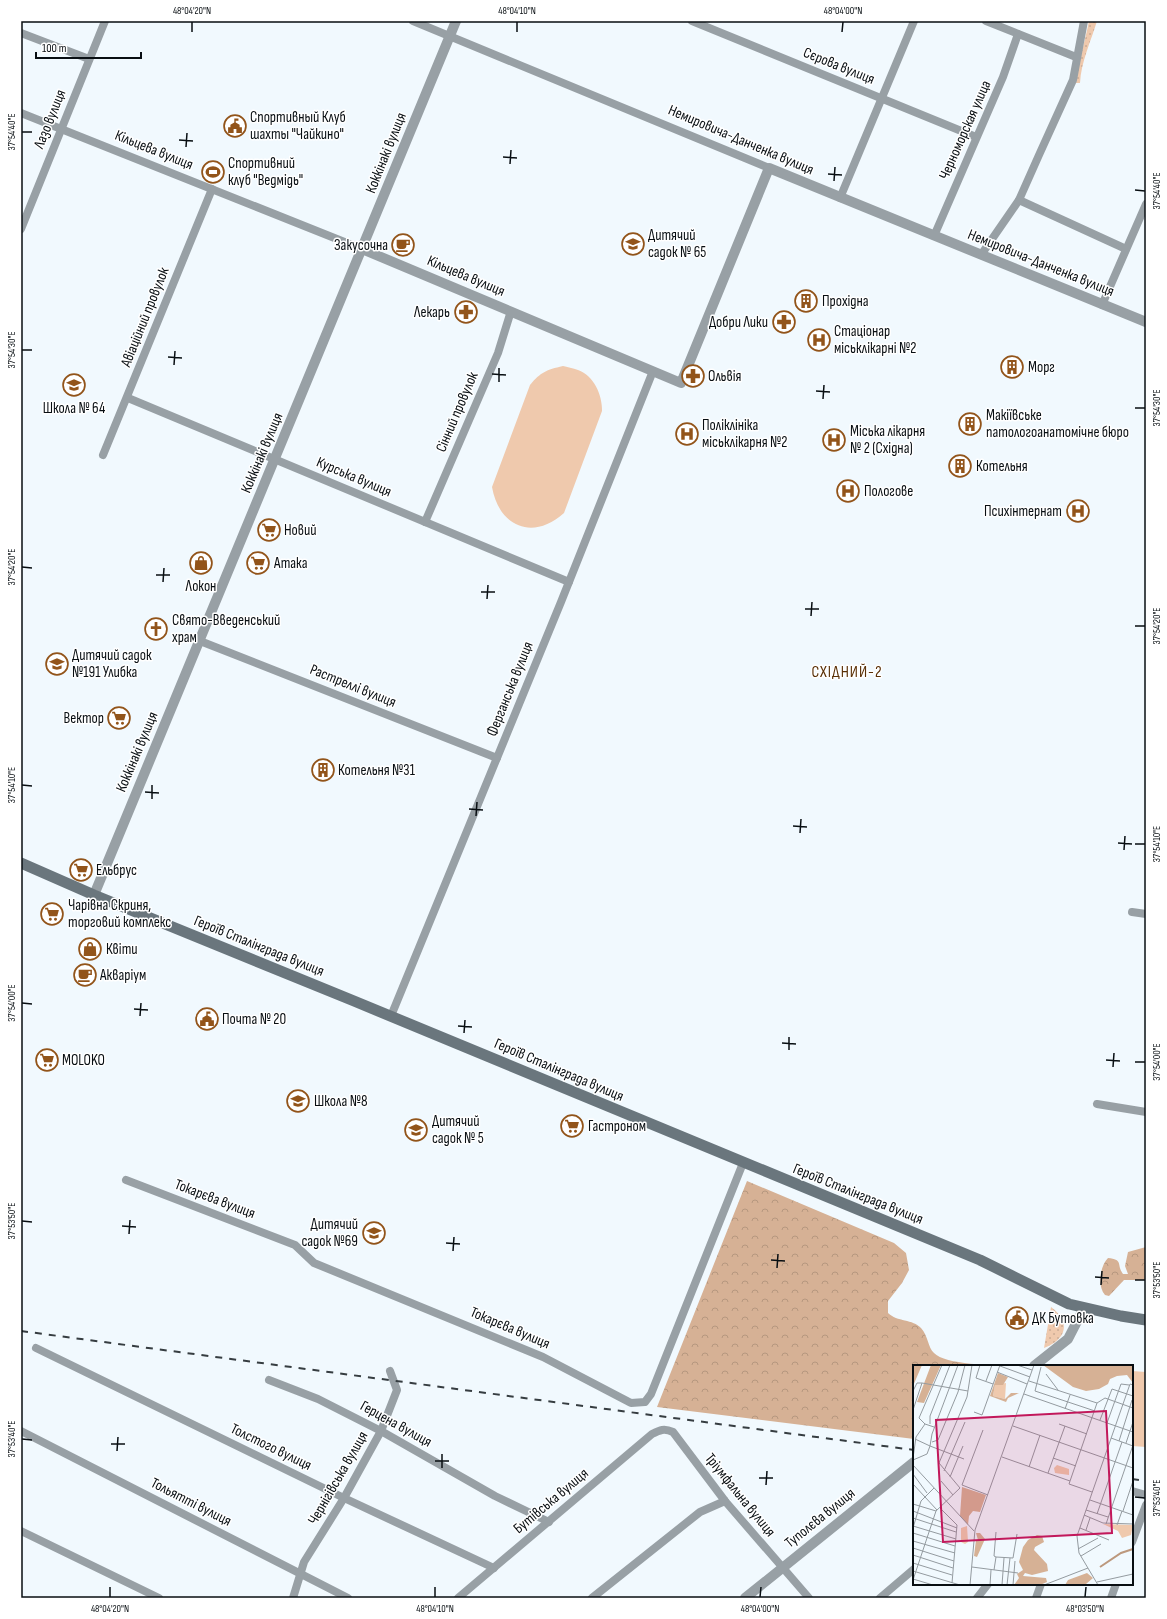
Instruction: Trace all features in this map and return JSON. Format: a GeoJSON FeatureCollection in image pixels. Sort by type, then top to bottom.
{"type":"FeatureCollection","features":[{"type":"Feature","properties":{"kind":"main road","name":"Героїв Сталінграда вулиця"},"geometry":{"type":"LineString","coordinates":[[21,862],[94,895],[391,1016],[980,1260],[1069,1304],[1084,1308]]}},
{"type":"Feature","properties":{"kind":"main road"},"geometry":{"type":"LineString","coordinates":[[1084,1308],[1146,1320]]}},
{"type":"Feature","properties":{"kind":"street","name":"Лазо вулиця"},"geometry":{"type":"LineString","coordinates":[[21,228],[105,21]]}},
{"type":"Feature","properties":{"kind":"street","name":"Немировича-Данченка вулиця"},"geometry":{"type":"LineString","coordinates":[[414,21],[840,198],[1146,322]]}},
{"type":"Feature","properties":{"kind":"street","name":"Коккінакі вулиця"},"geometry":{"type":"LineString","coordinates":[[94,895],[276,460],[456,21]]}},
{"type":"Feature","properties":{"kind":"street","name":"Сєрова вулиця"},"geometry":{"type":"LineString","coordinates":[[692,21],[976,137]]}},
{"type":"Feature","properties":{"kind":"street"},"geometry":{"type":"LineString","coordinates":[[840,198],[914,21]]}},
{"type":"Feature","properties":{"kind":"street"},"geometry":{"type":"LineString","coordinates":[[986,21],[1076,57]]}},
{"type":"Feature","properties":{"kind":"street"},"geometry":{"type":"LineString","coordinates":[[981,255],[1019,200],[1072,80],[1084,21]]}},
{"type":"Feature","properties":{"kind":"street"},"geometry":{"type":"LineString","coordinates":[[21,33],[89,59]]}},
{"type":"Feature","properties":{"kind":"street","name":"Черноморская улица"},"geometry":{"type":"LineString","coordinates":[[934,236],[1003,77],[1018,34]]}},
{"type":"Feature","properties":{"kind":"street","name":"Кільцева вулиця"},"geometry":{"type":"LineString","coordinates":[[21,113],[362,249],[681,383],[768,168]]}},
{"type":"Feature","properties":{"kind":"street","name":"Авіаційний провулок"},"geometry":{"type":"LineString","coordinates":[[103,456],[128,398],[212,189]]}},
{"type":"Feature","properties":{"kind":"street"},"geometry":{"type":"LineString","coordinates":[[1019,200],[1126,249]]}},
{"type":"Feature","properties":{"kind":"street"},"geometry":{"type":"LineString","coordinates":[[1102,305],[1146,204]]}},
{"type":"Feature","properties":{"kind":"street","name":"Сінний провулок"},"geometry":{"type":"LineString","coordinates":[[425,522],[498,353],[511,312]]}},
{"type":"Feature","properties":{"kind":"street","name":"Ферганська вулиця"},"geometry":{"type":"LineString","coordinates":[[391,1016],[569,582],[652,371]]}},
{"type":"Feature","properties":{"kind":"street","name":"Курська вулиця"},"geometry":{"type":"LineString","coordinates":[[128,398],[569,582]]}},
{"type":"Feature","properties":{"kind":"street","name":"Растреллі вулиця"},"geometry":{"type":"LineString","coordinates":[[200,640],[497,758]]}},
{"type":"Feature","properties":{"kind":"street"},"geometry":{"type":"LineString","coordinates":[[1132,912],[1146,914]]}},
{"type":"Feature","properties":{"kind":"street"},"geometry":{"type":"LineString","coordinates":[[1097,1104],[1146,1112]]}},
{"type":"Feature","properties":{"kind":"street","name":"Токарєва вулиця"},"geometry":{"type":"LineString","coordinates":[[126,1180],[295,1245],[314,1263],[543,1356],[631,1403],[638,1404],[645,1402],[651,1394],[743,1163]]}},
{"type":"Feature","properties":{"kind":"street"},"geometry":{"type":"LineString","coordinates":[[1035,1365],[1068,1339],[1084,1308]]}},
{"type":"Feature","properties":{"kind":"street","name":"Толстого вулиця"},"geometry":{"type":"LineString","coordinates":[[36,1348],[344,1498],[494,1568]]}},
{"type":"Feature","properties":{"kind":"street","name":"Чернігівська вулиця"},"geometry":{"type":"LineString","coordinates":[[293,1598],[304,1562],[344,1498],[381,1431],[397,1390],[390,1371]]}},
{"type":"Feature","properties":{"kind":"street","name":"Герцена вулиця"},"geometry":{"type":"LineString","coordinates":[[269,1380],[318,1399],[381,1431],[495,1496],[549,1522]]}},
{"type":"Feature","properties":{"kind":"street","name":"Тріумфальна вулиця"},"geometry":{"type":"LineString","coordinates":[[664,1429],[674,1432],[726,1501],[809,1598]]}},
{"type":"Feature","properties":{"kind":"street","name":"Бутівська вулиця"},"geometry":{"type":"LineString","coordinates":[[458,1598],[652,1434],[664,1429]]}},
{"type":"Feature","properties":{"kind":"street","name":"Тольятті вулиця"},"geometry":{"type":"LineString","coordinates":[[21,1431],[348,1598]]}},
{"type":"Feature","properties":{"kind":"street","name":"Туполєва вулиця"},"geometry":{"type":"LineString","coordinates":[[745,1598],[913,1463]]}},
{"type":"Feature","properties":{"kind":"street"},"geometry":{"type":"LineString","coordinates":[[1133,1492],[1146,1495]]}},
{"type":"Feature","properties":{"kind":"street"},"geometry":{"type":"LineString","coordinates":[[592,1598],[700,1512],[726,1501]]}},
{"type":"Feature","properties":{"kind":"street"},"geometry":{"type":"LineString","coordinates":[[1133,1539],[1146,1505]]}},
{"type":"Feature","properties":{"kind":"street"},"geometry":{"type":"LineString","coordinates":[[21,1531],[159,1598]]}},
{"type":"Feature","properties":{"kind":"street"},"geometry":{"type":"LineString","coordinates":[[880,1598],[913,1570]]}},
{"type":"Feature","properties":{"kind":"street"},"geometry":{"type":"LineString","coordinates":[[977,1598],[987,1585]]}},
{"type":"Feature","properties":{"kind":"street"},"geometry":{"type":"LineString","coordinates":[[1036,1598],[1041,1585]]}},
{"type":"Feature","properties":{"kind":"street"},"geometry":{"type":"LineString","coordinates":[[1111,1598],[1116,1585]]}},
{"type":"Feature","properties":{"kind":"shaded area"},"geometry":{"type":"Polygon","coordinates":[[[1089,21],[1097,21],[1084,59],[1080,83],[1076,83],[1078,67],[1089,21]]]}},
{"type":"Feature","properties":{"kind":"shaded area"},"geometry":{"type":"Polygon","coordinates":[[[563,366],[576,369],[584,373],[593,381],[599,392],[602,411],[564,513],[552,522],[541,526],[529,528],[519,526],[502,512],[496,501],[492,487],[530,385],[544,372],[563,366]]]}},
{"type":"Feature","properties":{"kind":"shaded area"},"geometry":{"type":"Polygon","coordinates":[[[1051,1307],[1062,1318],[1064,1330],[1058,1340],[1044,1348],[1051,1307]]]}},
{"type":"Feature","properties":{"kind":"shaded area"},"geometry":{"type":"Polygon","coordinates":[[[1133,1371],[1146,1372],[1146,1447],[1133,1446],[1133,1371]]]}},
{"type":"Feature","properties":{"kind":"green space"},"geometry":{"type":"Polygon","coordinates":[[[747,1181],[894,1243],[906,1253],[909,1270],[902,1283],[888,1301],[888,1313],[896,1318],[918,1325],[925,1334],[932,1351],[940,1357],[948,1360],[982,1365],[913,1365],[913,1439],[657,1407],[747,1181]]]}},
{"type":"Feature","properties":{"kind":"green space"},"geometry":{"type":"Polygon","coordinates":[[[1146,1247],[1146,1280],[1124,1280],[1109,1296],[1105,1295],[1101,1287],[1100,1276],[1103,1266],[1108,1258],[1118,1261],[1123,1274],[1128,1274],[1125,1266],[1128,1252],[1146,1247]]]}},
{"type":"Feature","properties":{"kind":"railway"},"geometry":{"type":"LineString","coordinates":[[21,1331],[913,1450]]}},
{"type":"Feature","properties":{"kind":"railway"},"geometry":{"type":"LineString","coordinates":[[1133,1479],[1146,1481]]}},
{"type":"Feature","properties":{"kind":"place","name":"Спортивный Клуб шахты \"Чайкино\""},"geometry":{"type":"Point","coordinates":[235,126]}},
{"type":"Feature","properties":{"kind":"place","name":"Спортивний клуб \"Ведмідь\""},"geometry":{"type":"Point","coordinates":[213,172]}},
{"type":"Feature","properties":{"kind":"place","name":"Дитячий садок № 65"},"geometry":{"type":"Point","coordinates":[633,244]}},
{"type":"Feature","properties":{"kind":"place","name":"Закусочна"},"geometry":{"type":"Point","coordinates":[403,245]}},
{"type":"Feature","properties":{"kind":"place","name":"Прохідна"},"geometry":{"type":"Point","coordinates":[806,301]}},
{"type":"Feature","properties":{"kind":"place","name":"Лекарь"},"geometry":{"type":"Point","coordinates":[466,312]}},
{"type":"Feature","properties":{"kind":"place","name":"Добри Лики"},"geometry":{"type":"Point","coordinates":[784,322]}},
{"type":"Feature","properties":{"kind":"place","name":"Стаціонар міськлікарні №2"},"geometry":{"type":"Point","coordinates":[819,340]}},
{"type":"Feature","properties":{"kind":"place","name":"Морг"},"geometry":{"type":"Point","coordinates":[1012,367]}},
{"type":"Feature","properties":{"kind":"place","name":"Ольвія"},"geometry":{"type":"Point","coordinates":[693,376]}},
{"type":"Feature","properties":{"kind":"place","name":"Школа № 64"},"geometry":{"type":"Point","coordinates":[74,385]}},
{"type":"Feature","properties":{"kind":"place","name":"Макіївське патологоанатомічне бюро"},"geometry":{"type":"Point","coordinates":[970,424]}},
{"type":"Feature","properties":{"kind":"place","name":"Поліклініка міськлікарня №2"},"geometry":{"type":"Point","coordinates":[687,434]}},
{"type":"Feature","properties":{"kind":"place","name":"Міська лікарня № 2 (Східна)"},"geometry":{"type":"Point","coordinates":[834,440]}},
{"type":"Feature","properties":{"kind":"place","name":"Котельня"},"geometry":{"type":"Point","coordinates":[960,466]}},
{"type":"Feature","properties":{"kind":"place","name":"Пологове"},"geometry":{"type":"Point","coordinates":[848,491]}},
{"type":"Feature","properties":{"kind":"place","name":"Психінтернат"},"geometry":{"type":"Point","coordinates":[1078,511]}},
{"type":"Feature","properties":{"kind":"place","name":"Новий"},"geometry":{"type":"Point","coordinates":[269,530]}},
{"type":"Feature","properties":{"kind":"place","name":"Локон"},"geometry":{"type":"Point","coordinates":[201,563]}},
{"type":"Feature","properties":{"kind":"place","name":"Атака"},"geometry":{"type":"Point","coordinates":[258,563]}},
{"type":"Feature","properties":{"kind":"place","name":"Свято-Введенський храм"},"geometry":{"type":"Point","coordinates":[156,629]}},
{"type":"Feature","properties":{"kind":"place","name":"Дитячий садок №191 Улибка"},"geometry":{"type":"Point","coordinates":[57,664]}},
{"type":"Feature","properties":{"kind":"place","name":"Вектор"},"geometry":{"type":"Point","coordinates":[119,718]}},
{"type":"Feature","properties":{"kind":"place","name":"Котельня №31"},"geometry":{"type":"Point","coordinates":[323,770]}},
{"type":"Feature","properties":{"kind":"place","name":"Ельбрус"},"geometry":{"type":"Point","coordinates":[81,870]}},
{"type":"Feature","properties":{"kind":"place","name":"Чарівна Скриня, торговий комплекс"},"geometry":{"type":"Point","coordinates":[52,914]}},
{"type":"Feature","properties":{"kind":"place","name":"Квіти"},"geometry":{"type":"Point","coordinates":[90,949]}},
{"type":"Feature","properties":{"kind":"place","name":"Акваріум"},"geometry":{"type":"Point","coordinates":[85,975]}},
{"type":"Feature","properties":{"kind":"place","name":"Почта № 20"},"geometry":{"type":"Point","coordinates":[207,1019]}},
{"type":"Feature","properties":{"kind":"place","name":"MOLOKO"},"geometry":{"type":"Point","coordinates":[47,1060]}},
{"type":"Feature","properties":{"kind":"place","name":"Школа №8"},"geometry":{"type":"Point","coordinates":[298,1101]}},
{"type":"Feature","properties":{"kind":"place","name":"Гастроном"},"geometry":{"type":"Point","coordinates":[572,1126]}},
{"type":"Feature","properties":{"kind":"place","name":"Дитячий садок № 5"},"geometry":{"type":"Point","coordinates":[416,1130]}},
{"type":"Feature","properties":{"kind":"place","name":"Дитячий садок №69"},"geometry":{"type":"Point","coordinates":[374,1233]}},
{"type":"Feature","properties":{"kind":"place","name":"ДК Бутовка"},"geometry":{"type":"Point","coordinates":[1017,1318]}},
{"type":"Feature","properties":{"kind":"district","name":"СХІДНИЙ-2"},"geometry":{"type":"Point","coordinates":[847,672]}}]}
